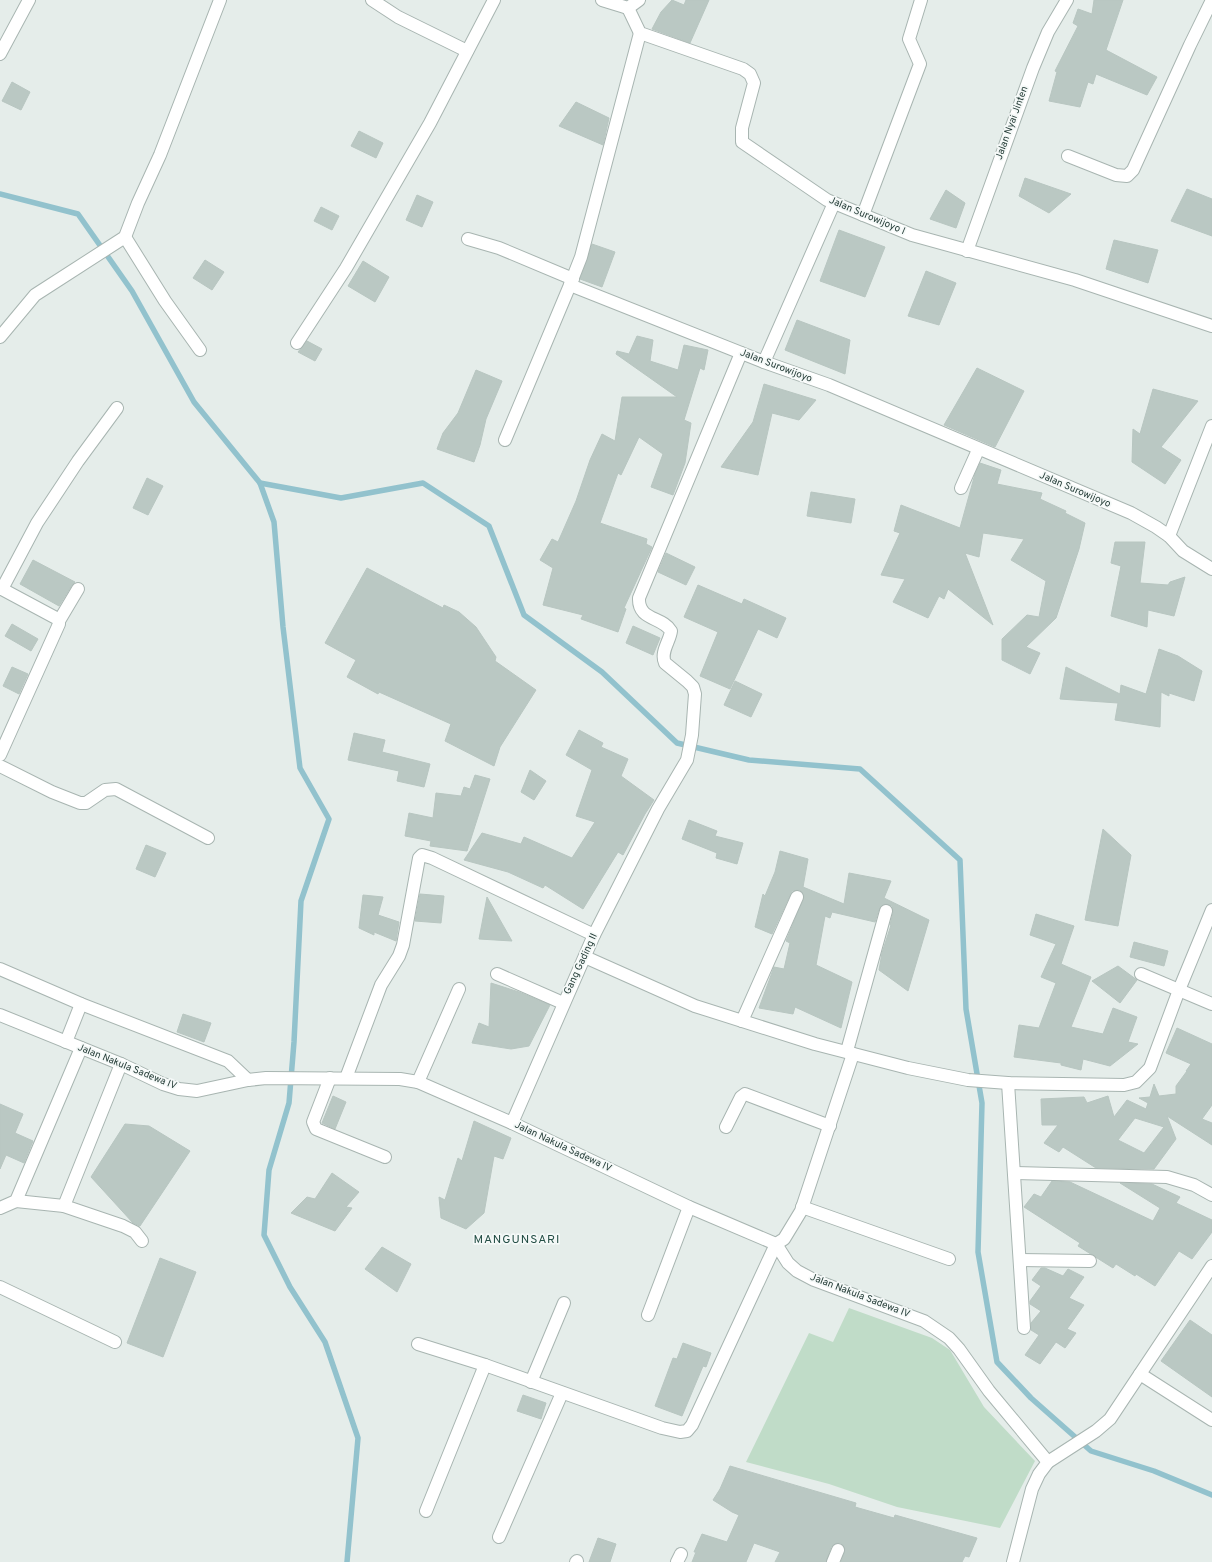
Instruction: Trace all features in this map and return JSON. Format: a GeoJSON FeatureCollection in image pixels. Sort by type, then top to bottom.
{"type":"FeatureCollection","features":[{"type":"Feature","properties":{"kind":"street"},"geometry":{"type":"LineString","coordinates":[[0,54],[29,0]]}},
{"type":"Feature","properties":{"kind":"street"},"geometry":{"type":"LineString","coordinates":[[0,337],[36,295],[120,240],[160,155],[220,0]]}},
{"type":"Feature","properties":{"kind":"street"},"geometry":{"type":"LineString","coordinates":[[372,0],[398,18],[467,51]]}},
{"type":"Feature","properties":{"kind":"street"},"geometry":{"type":"LineString","coordinates":[[297,343],[349,262],[430,123],[494,0]]}},
{"type":"Feature","properties":{"kind":"street"},"geometry":{"type":"LineString","coordinates":[[505,440],[571,282],[586,241],[640,33],[628,8],[602,0]]}},
{"type":"Feature","properties":{"kind":"street"},"geometry":{"type":"LineString","coordinates":[[628,8],[639,0]]}},
{"type":"Feature","properties":{"kind":"street"},"geometry":{"type":"LineString","coordinates":[[863,215],[920,64],[909,39],[921,0]]}},
{"type":"Feature","properties":{"kind":"street","name":"Jalan Nyai Jinten"},"geometry":{"type":"LineString","coordinates":[[967,251],[1033,68],[1048,32],[1067,0]]}},
{"type":"Feature","properties":{"kind":"street"},"geometry":{"type":"LineString","coordinates":[[1068,156],[1116,175],[1127,176],[1133,170],[1212,0]]}},
{"type":"Feature","properties":{"kind":"street","name":"Jalan Surowijoyo I"},"geometry":{"type":"LineString","coordinates":[[640,33],[743,69],[750,74],[754,83],[742,128],[742,142],[827,200],[912,235],[1075,280],[1212,326]]}},
{"type":"Feature","properties":{"kind":"street"},"geometry":{"type":"LineString","coordinates":[[764,362],[834,203]]}},
{"type":"Feature","properties":{"kind":"street","name":"Jalan Surowijoyo"},"geometry":{"type":"LineString","coordinates":[[468,239],[493,246],[571,282],[764,362],[829,385],[978,450],[1131,513],[1156,527],[1169,536],[1183,551],[1212,569]]}},
{"type":"Feature","properties":{"kind":"street"},"geometry":{"type":"LineString","coordinates":[[120,240],[200,350]]}},
{"type":"Feature","properties":{"kind":"street","name":"Gang Gading II"},"geometry":{"type":"LineString","coordinates":[[512,1123],[563,1003],[594,935],[658,808],[687,760],[695,708],[695,694],[693,687],[663,659],[671,630],[641,610],[639,598],[741,352]]}},
{"type":"Feature","properties":{"kind":"street"},"geometry":{"type":"LineString","coordinates":[[59,621],[1,588],[46,511],[78,461],[117,408]]}},
{"type":"Feature","properties":{"kind":"street"},"geometry":{"type":"LineString","coordinates":[[1169,536],[1212,426]]}},
{"type":"Feature","properties":{"kind":"street"},"geometry":{"type":"LineString","coordinates":[[961,488],[978,450]]}},
{"type":"Feature","properties":{"kind":"street"},"geometry":{"type":"LineString","coordinates":[[0,755],[4,737],[59,627],[59,621],[78,589]]}},
{"type":"Feature","properties":{"kind":"street"},"geometry":{"type":"LineString","coordinates":[[0,766],[52,792],[80,803],[86,803],[104,790],[116,789],[208,838]]}},
{"type":"Feature","properties":{"kind":"street"},"geometry":{"type":"LineString","coordinates":[[346,1078],[381,986],[403,945],[419,858],[422,855],[432,858],[594,935]]}},
{"type":"Feature","properties":{"kind":"street"},"geometry":{"type":"LineString","coordinates":[[742,1022],[797,897]]}},
{"type":"Feature","properties":{"kind":"street"},"geometry":{"type":"LineString","coordinates":[[585,957],[695,1006],[815,1044],[908,1068],[968,1080],[994,1082],[1124,1084],[1136,1082],[1143,1077],[1150,1068],[1179,990],[1212,910]]}},
{"type":"Feature","properties":{"kind":"street"},"geometry":{"type":"LineString","coordinates":[[418,1344],[485,1365],[662,1428],[680,1432],[687,1431],[692,1426],[776,1244],[784,1239],[802,1207],[830,1126],[886,911]]}},
{"type":"Feature","properties":{"kind":"street"},"geometry":{"type":"LineString","coordinates":[[0,969],[81,1004],[228,1061],[248,1080]]}},
{"type":"Feature","properties":{"kind":"street"},"geometry":{"type":"LineString","coordinates":[[497,974],[563,1003]]}},
{"type":"Feature","properties":{"kind":"street"},"geometry":{"type":"LineString","coordinates":[[1141,974],[1212,1004]]}},
{"type":"Feature","properties":{"kind":"street"},"geometry":{"type":"LineString","coordinates":[[418,1082],[459,989]]}},
{"type":"Feature","properties":{"kind":"street"},"geometry":{"type":"LineString","coordinates":[[66,1042],[81,1004]]}},
{"type":"Feature","properties":{"kind":"street","name":"Jalan Nakula Sadewa IV"},"geometry":{"type":"LineString","coordinates":[[0,1015],[121,1064],[179,1090],[197,1091],[248,1080],[266,1078],[400,1079],[418,1082],[512,1123],[689,1207],[776,1244],[788,1263],[797,1271],[841,1291],[924,1321],[949,1338],[959,1349],[994,1397],[1048,1462]]}},
{"type":"Feature","properties":{"kind":"street"},"geometry":{"type":"LineString","coordinates":[[16,1201],[81,1048]]}},
{"type":"Feature","properties":{"kind":"street"},"geometry":{"type":"LineString","coordinates":[[64,1206],[121,1064]]}},
{"type":"Feature","properties":{"kind":"street"},"geometry":{"type":"LineString","coordinates":[[330,1078],[313,1122],[316,1129],[385,1157]]}},
{"type":"Feature","properties":{"kind":"street"},"geometry":{"type":"LineString","coordinates":[[1008,1083],[1024,1328]]}},
{"type":"Feature","properties":{"kind":"street"},"geometry":{"type":"LineString","coordinates":[[726,1127],[741,1097],[745,1094],[830,1126]]}},
{"type":"Feature","properties":{"kind":"street"},"geometry":{"type":"LineString","coordinates":[[1015,1173],[1167,1177],[1185,1182],[1212,1195]]}},
{"type":"Feature","properties":{"kind":"street"},"geometry":{"type":"LineString","coordinates":[[0,1208],[16,1201],[64,1206],[123,1226],[135,1232],[142,1241]]}},
{"type":"Feature","properties":{"kind":"street"},"geometry":{"type":"LineString","coordinates":[[648,1315],[689,1207]]}},
{"type":"Feature","properties":{"kind":"street"},"geometry":{"type":"LineString","coordinates":[[802,1207],[949,1259]]}},
{"type":"Feature","properties":{"kind":"street"},"geometry":{"type":"LineString","coordinates":[[1020,1260],[1090,1261]]}},
{"type":"Feature","properties":{"kind":"street"},"geometry":{"type":"LineString","coordinates":[[1013,1562],[1032,1489],[1039,1474],[1048,1462],[1096,1431],[1110,1419],[1212,1266]]}},
{"type":"Feature","properties":{"kind":"street"},"geometry":{"type":"LineString","coordinates":[[0,1287],[115,1342]]}},
{"type":"Feature","properties":{"kind":"street"},"geometry":{"type":"LineString","coordinates":[[531,1382],[564,1303]]}},
{"type":"Feature","properties":{"kind":"street"},"geometry":{"type":"LineString","coordinates":[[426,1511],[485,1365]]}},
{"type":"Feature","properties":{"kind":"street"},"geometry":{"type":"LineString","coordinates":[[1140,1374],[1212,1420]]}},
{"type":"Feature","properties":{"kind":"street"},"geometry":{"type":"LineString","coordinates":[[499,1537],[562,1393]]}},
{"type":"Feature","properties":{"kind":"street"},"geometry":{"type":"LineString","coordinates":[[833,1562],[838,1550]]}},
{"type":"Feature","properties":{"kind":"green space"},"geometry":{"type":"Polygon","coordinates":[[[849,1308],[932,1338],[950,1350],[984,1407],[1035,1461],[1000,1528],[897,1507],[829,1484],[746,1462],[809,1333],[833,1342],[849,1308]]]}},
{"type":"Feature","properties":{"kind":"building"},"geometry":{"type":"Polygon","coordinates":[[[672,0],[684,5],[686,0],[709,0],[690,43],[652,29],[661,12],[672,0]]]}},
{"type":"Feature","properties":{"kind":"building"},"geometry":{"type":"Polygon","coordinates":[[[1094,0],[1123,0],[1106,50],[1157,77],[1147,95],[1096,74],[1093,84],[1088,82],[1080,107],[1049,101],[1057,72],[1055,71],[1078,26],[1073,23],[1078,9],[1092,14],[1094,0]]]}},
{"type":"Feature","properties":{"kind":"building"},"geometry":{"type":"Polygon","coordinates":[[[12,82],[30,92],[21,110],[2,101],[12,82]]]}},
{"type":"Feature","properties":{"kind":"building"},"geometry":{"type":"Polygon","coordinates":[[[576,102],[609,118],[603,145],[559,126],[576,102]]]}},
{"type":"Feature","properties":{"kind":"building"},"geometry":{"type":"Polygon","coordinates":[[[359,131],[383,143],[376,158],[351,146],[359,131]]]}},
{"type":"Feature","properties":{"kind":"building"},"geometry":{"type":"Polygon","coordinates":[[[1025,178],[1071,194],[1049,213],[1019,196],[1025,178]]]}},
{"type":"Feature","properties":{"kind":"building"},"geometry":{"type":"Polygon","coordinates":[[[1187,189],[1212,199],[1212,236],[1171,221],[1187,189]]]}},
{"type":"Feature","properties":{"kind":"building"},"geometry":{"type":"Polygon","coordinates":[[[946,190],[965,203],[956,228],[930,219],[946,190]]]}},
{"type":"Feature","properties":{"kind":"building"},"geometry":{"type":"Polygon","coordinates":[[[417,195],[433,202],[422,227],[406,220],[417,195]]]}},
{"type":"Feature","properties":{"kind":"building"},"geometry":{"type":"Polygon","coordinates":[[[321,207],[339,216],[332,230],[314,221],[321,207]]]}},
{"type":"Feature","properties":{"kind":"building"},"geometry":{"type":"Polygon","coordinates":[[[839,230],[885,247],[865,297],[820,281],[839,230]]]}},
{"type":"Feature","properties":{"kind":"building"},"geometry":{"type":"Polygon","coordinates":[[[1114,240],[1158,250],[1148,283],[1106,269],[1114,240]]]}},
{"type":"Feature","properties":{"kind":"building"},"geometry":{"type":"Polygon","coordinates":[[[592,244],[615,252],[602,287],[580,279],[592,244]]]}},
{"type":"Feature","properties":{"kind":"building"},"geometry":{"type":"Polygon","coordinates":[[[205,260],[224,272],[212,290],[193,278],[205,260]]]}},
{"type":"Feature","properties":{"kind":"building"},"geometry":{"type":"Polygon","coordinates":[[[363,261],[389,277],[375,302],[348,286],[363,261]]]}},
{"type":"Feature","properties":{"kind":"building"},"geometry":{"type":"Polygon","coordinates":[[[926,271],[956,283],[939,325],[908,316],[926,271]]]}},
{"type":"Feature","properties":{"kind":"building"},"geometry":{"type":"Polygon","coordinates":[[[797,320],[850,340],[845,374],[785,350],[797,320]]]}},
{"type":"Feature","properties":{"kind":"building"},"geometry":{"type":"Polygon","coordinates":[[[637,336],[653,340],[650,361],[678,370],[684,345],[708,350],[704,370],[700,368],[684,420],[691,423],[685,463],[673,495],[651,487],[663,454],[639,437],[621,475],[618,473],[600,523],[647,539],[646,544],[652,547],[624,608],[626,609],[618,632],[581,619],[583,615],[543,605],[553,568],[540,560],[552,539],[558,542],[576,501],[590,460],[602,434],[615,441],[622,397],[677,397],[616,354],[617,351],[629,354],[637,336]]]}},
{"type":"Feature","properties":{"kind":"building"},"geometry":{"type":"Polygon","coordinates":[[[307,341],[322,349],[315,361],[298,352],[307,341]]]}},
{"type":"Feature","properties":{"kind":"building"},"geometry":{"type":"Polygon","coordinates":[[[977,368],[1024,391],[995,447],[944,425],[977,368]]]}},
{"type":"Feature","properties":{"kind":"building"},"geometry":{"type":"Polygon","coordinates":[[[476,370],[502,381],[486,419],[480,445],[474,462],[437,449],[443,433],[458,413],[476,370]]]}},
{"type":"Feature","properties":{"kind":"building"},"geometry":{"type":"Polygon","coordinates":[[[764,384],[816,400],[799,420],[772,413],[758,475],[721,467],[753,422],[764,384]]]}},
{"type":"Feature","properties":{"kind":"building"},"geometry":{"type":"Polygon","coordinates":[[[1153,389],[1198,401],[1161,447],[1181,460],[1165,484],[1132,462],[1133,429],[1140,434],[1153,389]]]}},
{"type":"Feature","properties":{"kind":"building"},"geometry":{"type":"Polygon","coordinates":[[[980,463],[1001,470],[997,484],[1042,493],[1040,499],[1066,511],[1065,513],[1085,523],[1079,549],[1056,618],[1026,647],[1040,653],[1030,674],[1002,660],[1002,639],[1027,615],[1039,617],[1046,581],[1011,560],[1024,539],[983,533],[979,557],[965,553],[993,625],[948,589],[944,599],[939,596],[928,618],[893,602],[905,579],[881,575],[900,533],[894,531],[901,505],[960,528],[975,474],[980,463]]]}},
{"type":"Feature","properties":{"kind":"building"},"geometry":{"type":"Polygon","coordinates":[[[147,478],[163,486],[148,515],[133,508],[147,478]]]}},
{"type":"Feature","properties":{"kind":"building"},"geometry":{"type":"Polygon","coordinates":[[[811,492],[855,499],[851,523],[807,516],[811,492]]]}},
{"type":"Feature","properties":{"kind":"building"},"geometry":{"type":"Polygon","coordinates":[[[1115,542],[1145,542],[1140,583],[1168,585],[1170,582],[1185,577],[1174,616],[1148,610],[1147,627],[1111,616],[1121,566],[1111,563],[1115,542]]]}},
{"type":"Feature","properties":{"kind":"building"},"geometry":{"type":"Polygon","coordinates":[[[666,553],[695,567],[686,585],[658,572],[666,553]]]}},
{"type":"Feature","properties":{"kind":"building"},"geometry":{"type":"Polygon","coordinates":[[[33,560],[75,582],[59,606],[20,584],[33,560]]]}},
{"type":"Feature","properties":{"kind":"building"},"geometry":{"type":"Polygon","coordinates":[[[367,568],[443,608],[444,605],[459,612],[476,627],[496,657],[495,661],[536,690],[500,747],[494,766],[445,741],[451,724],[379,692],[378,694],[347,677],[356,660],[325,643],[367,568]]]}},
{"type":"Feature","properties":{"kind":"building"},"geometry":{"type":"Polygon","coordinates":[[[698,585],[742,604],[744,599],[786,618],[777,638],[758,629],[730,689],[700,676],[718,632],[684,617],[698,585]]]}},
{"type":"Feature","properties":{"kind":"building"},"geometry":{"type":"Polygon","coordinates":[[[12,624],[38,639],[31,651],[5,636],[12,624]]]}},
{"type":"Feature","properties":{"kind":"building"},"geometry":{"type":"Polygon","coordinates":[[[633,626],[660,638],[653,655],[626,643],[633,626]]]}},
{"type":"Feature","properties":{"kind":"building"},"geometry":{"type":"Polygon","coordinates":[[[1159,649],[1178,656],[1202,671],[1194,701],[1169,693],[1169,696],[1161,692],[1160,727],[1115,720],[1118,703],[1060,699],[1066,667],[1120,694],[1121,685],[1146,694],[1159,649]]]}},
{"type":"Feature","properties":{"kind":"building"},"geometry":{"type":"Polygon","coordinates":[[[12,667],[28,674],[19,694],[3,686],[12,667]]]}},
{"type":"Feature","properties":{"kind":"building"},"geometry":{"type":"Polygon","coordinates":[[[735,681],[762,694],[751,717],[724,705],[735,681]]]}},
{"type":"Feature","properties":{"kind":"building"},"geometry":{"type":"Polygon","coordinates":[[[579,730],[603,743],[601,747],[628,759],[621,776],[654,800],[623,855],[618,852],[583,909],[545,885],[543,888],[508,872],[464,860],[482,833],[521,844],[524,837],[572,858],[595,822],[576,816],[592,770],[566,755],[579,730]]]}},
{"type":"Feature","properties":{"kind":"building"},"geometry":{"type":"Polygon","coordinates":[[[354,733],[385,740],[382,752],[430,764],[424,787],[397,781],[399,771],[348,760],[354,733]]]}},
{"type":"Feature","properties":{"kind":"building"},"geometry":{"type":"Polygon","coordinates":[[[530,770],[546,781],[534,800],[521,792],[530,770]]]}},
{"type":"Feature","properties":{"kind":"building"},"geometry":{"type":"Polygon","coordinates":[[[475,775],[490,779],[467,851],[430,846],[431,841],[405,836],[409,813],[433,818],[436,793],[461,796],[464,787],[470,789],[475,775]]]}},
{"type":"Feature","properties":{"kind":"building"},"geometry":{"type":"Polygon","coordinates":[[[689,820],[717,831],[715,836],[743,843],[737,864],[716,858],[717,853],[682,839],[689,820]]]}},
{"type":"Feature","properties":{"kind":"building"},"geometry":{"type":"Polygon","coordinates":[[[1103,829],[1131,855],[1118,926],[1085,920],[1103,829]]]}},
{"type":"Feature","properties":{"kind":"building"},"geometry":{"type":"Polygon","coordinates":[[[146,845],[166,853],[155,877],[136,869],[146,845]]]}},
{"type":"Feature","properties":{"kind":"building"},"geometry":{"type":"Polygon","coordinates":[[[780,851],[808,859],[803,887],[844,904],[849,873],[891,881],[884,898],[929,920],[908,991],[879,970],[893,913],[892,906],[885,904],[879,909],[875,922],[832,912],[830,918],[825,916],[816,965],[852,982],[841,1028],[795,1007],[793,1014],[759,1008],[774,967],[784,969],[790,943],[786,941],[804,897],[800,890],[792,891],[772,934],[755,927],[763,894],[765,896],[775,872],[780,851]]]}},
{"type":"Feature","properties":{"kind":"building"},"geometry":{"type":"Polygon","coordinates":[[[420,894],[444,896],[441,923],[415,921],[420,894]]]}},
{"type":"Feature","properties":{"kind":"building"},"geometry":{"type":"Polygon","coordinates":[[[363,895],[383,897],[378,915],[399,922],[396,941],[374,932],[374,935],[359,928],[363,895]]]}},
{"type":"Feature","properties":{"kind":"building"},"geometry":{"type":"Polygon","coordinates":[[[487,897],[512,941],[479,939],[487,897]]]}},
{"type":"Feature","properties":{"kind":"building"},"geometry":{"type":"Polygon","coordinates":[[[1036,914],[1074,926],[1061,964],[1091,977],[1071,1027],[1103,1034],[1113,1008],[1137,1017],[1128,1042],[1138,1044],[1110,1066],[1083,1059],[1081,1070],[1061,1065],[1061,1063],[1014,1057],[1019,1025],[1039,1028],[1056,983],[1041,977],[1056,944],[1030,935],[1036,914]]]}},
{"type":"Feature","properties":{"kind":"building"},"geometry":{"type":"Polygon","coordinates":[[[1134,942],[1168,951],[1164,966],[1130,957],[1134,942]]]}},
{"type":"Feature","properties":{"kind":"building"},"geometry":{"type":"Polygon","coordinates":[[[1118,966],[1137,980],[1120,1003],[1092,981],[1118,966]]]}},
{"type":"Feature","properties":{"kind":"building"},"geometry":{"type":"Polygon","coordinates":[[[491,983],[519,992],[550,1005],[529,1046],[511,1049],[472,1043],[479,1023],[489,1027],[491,983]]]}},
{"type":"Feature","properties":{"kind":"building"},"geometry":{"type":"Polygon","coordinates":[[[183,1014],[211,1023],[204,1042],[177,1032],[183,1014]]]}},
{"type":"Feature","properties":{"kind":"building"},"geometry":{"type":"Polygon","coordinates":[[[1177,1028],[1212,1044],[1212,1105],[1202,1119],[1212,1123],[1212,1145],[1167,1116],[1176,1139],[1154,1169],[1096,1168],[1063,1147],[1059,1152],[1044,1143],[1058,1125],[1042,1125],[1041,1099],[1084,1097],[1087,1103],[1108,1096],[1114,1117],[1127,1100],[1146,1109],[1148,1103],[1139,1098],[1150,1097],[1154,1084],[1159,1096],[1176,1094],[1176,1086],[1191,1064],[1166,1053],[1177,1028]],[[1135,1118],[1118,1140],[1144,1153],[1164,1127],[1135,1118]]]}},
{"type":"Feature","properties":{"kind":"building"},"geometry":{"type":"Polygon","coordinates":[[[333,1096],[346,1102],[335,1129],[322,1123],[333,1096]]]}},
{"type":"Feature","properties":{"kind":"building"},"geometry":{"type":"Polygon","coordinates":[[[0,1104],[23,1114],[15,1133],[33,1141],[24,1163],[6,1155],[0,1169],[0,1104]]]}},
{"type":"Feature","properties":{"kind":"building"},"geometry":{"type":"Polygon","coordinates":[[[474,1121],[511,1138],[503,1159],[494,1156],[484,1213],[466,1229],[441,1218],[439,1197],[445,1200],[458,1158],[462,1161],[474,1121]]]}},
{"type":"Feature","properties":{"kind":"building"},"geometry":{"type":"Polygon","coordinates":[[[125,1124],[149,1126],[190,1151],[140,1226],[133,1223],[91,1177],[125,1124]]]}},
{"type":"Feature","properties":{"kind":"building"},"geometry":{"type":"Polygon","coordinates":[[[332,1173],[359,1192],[346,1207],[352,1208],[335,1231],[291,1213],[307,1197],[315,1199],[332,1173]]]}},
{"type":"Feature","properties":{"kind":"building"},"geometry":{"type":"Polygon","coordinates":[[[1052,1181],[1070,1182],[1153,1221],[1160,1208],[1120,1183],[1152,1184],[1180,1197],[1176,1203],[1212,1220],[1212,1232],[1192,1259],[1179,1251],[1155,1286],[1116,1264],[1113,1268],[1078,1246],[1080,1243],[1024,1207],[1034,1194],[1041,1197],[1052,1181]]]}},
{"type":"Feature","properties":{"kind":"building"},"geometry":{"type":"Polygon","coordinates":[[[382,1247],[411,1264],[397,1292],[365,1269],[382,1247]]]}},
{"type":"Feature","properties":{"kind":"building"},"geometry":{"type":"Polygon","coordinates":[[[160,1258],[196,1272],[163,1357],[127,1343],[160,1258]]]}},
{"type":"Feature","properties":{"kind":"building"},"geometry":{"type":"Polygon","coordinates":[[[1041,1268],[1045,1268],[1063,1276],[1068,1269],[1084,1277],[1069,1298],[1084,1305],[1067,1329],[1076,1333],[1065,1348],[1056,1342],[1040,1364],[1025,1355],[1039,1335],[1031,1330],[1031,1323],[1041,1311],[1030,1304],[1030,1301],[1041,1286],[1032,1280],[1041,1268]]]}},
{"type":"Feature","properties":{"kind":"building"},"geometry":{"type":"Polygon","coordinates":[[[1190,1320],[1212,1335],[1212,1397],[1161,1361],[1190,1320]]]}},
{"type":"Feature","properties":{"kind":"building"},"geometry":{"type":"Polygon","coordinates":[[[683,1343],[711,1353],[706,1367],[703,1366],[682,1416],[655,1406],[673,1358],[677,1359],[683,1343]]]}},
{"type":"Feature","properties":{"kind":"building"},"geometry":{"type":"Polygon","coordinates":[[[523,1395],[546,1403],[541,1419],[517,1411],[523,1395]]]}},
{"type":"Feature","properties":{"kind":"building"},"geometry":{"type":"Polygon","coordinates":[[[730,1466],[856,1503],[855,1507],[894,1518],[895,1515],[977,1538],[969,1557],[965,1556],[962,1562],[841,1562],[845,1549],[841,1543],[837,1543],[831,1547],[826,1562],[775,1562],[780,1552],[754,1543],[746,1562],[692,1562],[696,1552],[694,1552],[702,1534],[727,1542],[739,1515],[713,1500],[720,1489],[730,1466]]]}},
{"type":"Feature","properties":{"kind":"building"},"geometry":{"type":"Polygon","coordinates":[[[598,1538],[616,1544],[610,1562],[589,1562],[598,1538]]]}},
{"type":"Feature","properties":{"kind":"waterway"},"geometry":{"type":"LineString","coordinates":[[0,194],[78,214],[132,291],[194,402],[260,483],[341,498],[423,483],[489,526],[524,615],[602,672],[677,743],[749,760],[860,769],[960,860],[966,1009],[982,1103],[978,1252],[997,1362],[1031,1398],[1091,1451],[1154,1471],[1212,1495]]}},
{"type":"Feature","properties":{"kind":"waterway"},"geometry":{"type":"LineString","coordinates":[[260,483],[274,522],[283,627],[300,768],[329,819],[301,901],[294,1042],[289,1103],[269,1170],[264,1235],[290,1287],[325,1342],[358,1438],[347,1562]]}},
{"type":"Feature","properties":{"kind":"district","name":"MANGUNSARI"},"geometry":{"type":"Point","coordinates":[517,1240]}}]}
